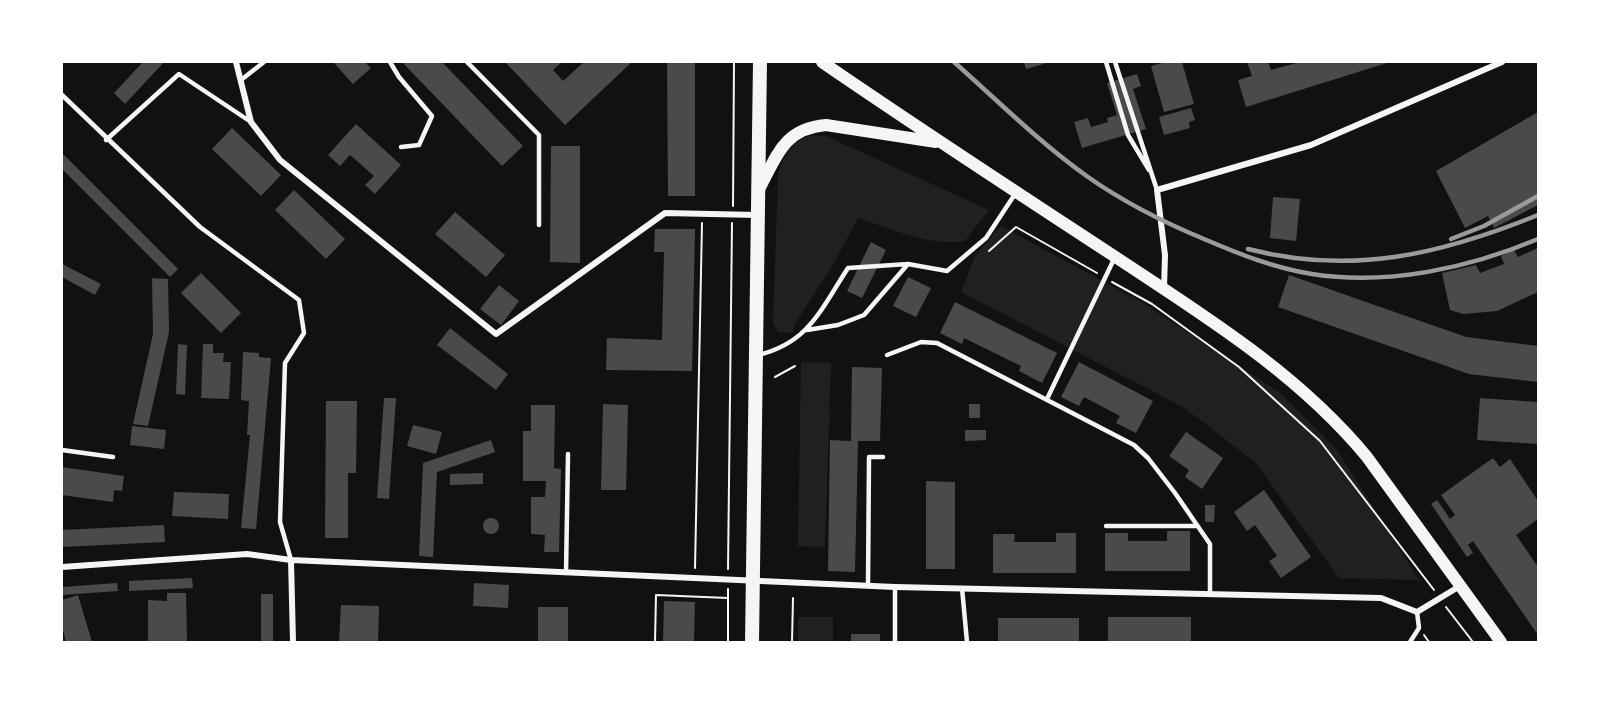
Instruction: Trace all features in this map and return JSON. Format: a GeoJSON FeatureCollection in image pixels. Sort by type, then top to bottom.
{"type":"FeatureCollection","features":[{"type":"Feature","properties":{"kind":"main road"},"geometry":{"type":"LineString","coordinates":[[752,642],[756,215],[760,62]]}},
{"type":"Feature","properties":{"kind":"main road"},"geometry":{"type":"LineString","coordinates":[[822,62],[940,143],[1164,289],[1238,341],[1316,402],[1343,428],[1500,642]]}},
{"type":"Feature","properties":{"kind":"main road"},"geometry":{"type":"LineString","coordinates":[[757,194],[784,144],[797,131],[810,126],[826,124],[940,143]]}},
{"type":"Feature","properties":{"kind":"street"},"geometry":{"type":"LineString","coordinates":[[236,62],[251,122],[280,160],[496,334],[665,213],[756,215]]}},
{"type":"Feature","properties":{"kind":"street"},"geometry":{"type":"LineString","coordinates":[[1164,289],[1165,255],[1157,190],[1311,145],[1502,62]]}},
{"type":"Feature","properties":{"kind":"street"},"geometry":{"type":"LineString","coordinates":[[62,567],[247,554],[291,560],[868,586],[1381,598],[1417,612],[1441,600],[1460,586]]}},
{"type":"Feature","properties":{"kind":"street"},"geometry":{"type":"LineString","coordinates":[[291,560],[293,642]]}},
{"type":"Feature","properties":{"kind":"lane"},"geometry":{"type":"LineString","coordinates":[[241,80],[264,62]]}},
{"type":"Feature","properties":{"kind":"lane"},"geometry":{"type":"LineString","coordinates":[[390,62],[432,117],[419,145],[402,147]]}},
{"type":"Feature","properties":{"kind":"lane"},"geometry":{"type":"LineString","coordinates":[[467,62],[539,135],[539,225]]}},
{"type":"Feature","properties":{"kind":"lane"},"geometry":{"type":"LineString","coordinates":[[1106,62],[1132,145],[1152,174]]}},
{"type":"Feature","properties":{"kind":"lane"},"geometry":{"type":"LineString","coordinates":[[1115,62],[1157,190]]}},
{"type":"Feature","properties":{"kind":"lane"},"geometry":{"type":"LineString","coordinates":[[106,140],[179,74],[251,122]]}},
{"type":"Feature","properties":{"kind":"lane"},"geometry":{"type":"LineString","coordinates":[[62,95],[106,140],[200,226],[299,300],[304,333],[285,363],[280,499],[280,522],[291,560]]}},
{"type":"Feature","properties":{"kind":"lane"},"geometry":{"type":"LineString","coordinates":[[756,355],[791,344],[807,330],[848,268],[908,264],[947,271],[986,238],[1016,192]]}},
{"type":"Feature","properties":{"kind":"lane"},"geometry":{"type":"LineString","coordinates":[[1047,399],[1114,257]]}},
{"type":"Feature","properties":{"kind":"lane"},"geometry":{"type":"LineString","coordinates":[[807,330],[838,325],[864,315],[908,264]]}},
{"type":"Feature","properties":{"kind":"lane"},"geometry":{"type":"LineString","coordinates":[[887,355],[921,342],[937,343],[1134,445],[1169,484],[1210,544],[1210,593]]}},
{"type":"Feature","properties":{"kind":"lane"},"geometry":{"type":"LineString","coordinates":[[62,450],[113,457]]}},
{"type":"Feature","properties":{"kind":"lane"},"geometry":{"type":"LineString","coordinates":[[566,573],[568,454]]}},
{"type":"Feature","properties":{"kind":"lane"},"geometry":{"type":"LineString","coordinates":[[868,586],[869,457],[883,457]]}},
{"type":"Feature","properties":{"kind":"lane"},"geometry":{"type":"LineString","coordinates":[[1106,526],[1197,526]]}},
{"type":"Feature","properties":{"kind":"lane"},"geometry":{"type":"LineString","coordinates":[[895,642],[896,587]]}},
{"type":"Feature","properties":{"kind":"lane"},"geometry":{"type":"LineString","coordinates":[[962,588],[967,642]]}},
{"type":"Feature","properties":{"kind":"lane"},"geometry":{"type":"LineString","coordinates":[[1410,642],[1419,628],[1417,612]]}},
{"type":"Feature","properties":{"kind":"path"},"geometry":{"type":"LineString","coordinates":[[728,642],[734,62]]}},
{"type":"Feature","properties":{"kind":"path"},"geometry":{"type":"LineString","coordinates":[[695,579],[702,214]]}},
{"type":"Feature","properties":{"kind":"path"},"geometry":{"type":"LineString","coordinates":[[988,252],[1016,227],[1152,304],[1239,368],[1320,441],[1473,642]]}},
{"type":"Feature","properties":{"kind":"path"},"geometry":{"type":"LineString","coordinates":[[775,377],[795,366]]}},
{"type":"Feature","properties":{"kind":"path"},"geometry":{"type":"LineString","coordinates":[[655,642],[656,595],[728,598]]}},
{"type":"Feature","properties":{"kind":"path"},"geometry":{"type":"LineString","coordinates":[[792,642],[793,598]]}},
{"type":"Feature","properties":{"kind":"shaded area"},"geometry":{"type":"Polygon","coordinates":[[[813,135],[826,136],[989,210],[965,241],[952,242],[911,236],[858,218],[833,265],[796,322],[793,333],[778,332],[773,322],[778,176],[782,161],[789,150],[799,141],[813,135]]]}},
{"type":"Feature","properties":{"kind":"shaded area"},"geometry":{"type":"Polygon","coordinates":[[[1001,226],[1140,301],[1279,392],[1337,450],[1419,580],[1339,578],[1255,462],[1183,407],[961,292],[975,256],[1001,226]]]}},
{"type":"Feature","properties":{"kind":"shaded area"},"geometry":{"type":"Polygon","coordinates":[[[801,362],[831,363],[825,547],[798,546],[801,362]]]}},
{"type":"Feature","properties":{"kind":"shaded area"},"geometry":{"type":"Polygon","coordinates":[[[798,617],[833,617],[833,642],[798,642],[798,617]]]}},
{"type":"Feature","properties":{"kind":"building"},"geometry":{"type":"Polygon","coordinates":[[[143,62],[164,62],[125,104],[114,93],[143,62]]]}},
{"type":"Feature","properties":{"kind":"building"},"geometry":{"type":"Polygon","coordinates":[[[333,62],[365,62],[371,68],[353,84],[333,62]]]}},
{"type":"Feature","properties":{"kind":"building"},"geometry":{"type":"Polygon","coordinates":[[[402,62],[442,62],[523,146],[502,166],[402,62]]]}},
{"type":"Feature","properties":{"kind":"building"},"geometry":{"type":"Polygon","coordinates":[[[505,62],[562,62],[553,70],[563,81],[584,62],[632,62],[565,125],[505,62]]]}},
{"type":"Feature","properties":{"kind":"building"},"geometry":{"type":"Polygon","coordinates":[[[667,62],[695,62],[695,196],[668,196],[667,62]]]}},
{"type":"Feature","properties":{"kind":"building"},"geometry":{"type":"Polygon","coordinates":[[[1024,62],[1050,62],[1026,69],[1024,62]]]}},
{"type":"Feature","properties":{"kind":"building"},"geometry":{"type":"Polygon","coordinates":[[[1166,62],[1182,62],[1194,104],[1164,112],[1151,66],[1166,62]]]}},
{"type":"Feature","properties":{"kind":"building"},"geometry":{"type":"Polygon","coordinates":[[[1247,62],[1268,62],[1271,70],[1300,62],[1390,62],[1246,107],[1238,80],[1252,76],[1247,62]]]}},
{"type":"Feature","properties":{"kind":"building"},"geometry":{"type":"Polygon","coordinates":[[[1137,74],[1141,86],[1133,89],[1146,129],[1082,148],[1074,122],[1088,118],[1091,127],[1108,122],[1107,118],[1117,115],[1107,83],[1137,74]]]}},
{"type":"Feature","properties":{"kind":"building"},"geometry":{"type":"Polygon","coordinates":[[[1191,108],[1195,120],[1189,122],[1190,128],[1164,135],[1159,117],[1191,108]]]}},
{"type":"Feature","properties":{"kind":"building"},"geometry":{"type":"Polygon","coordinates":[[[1538,112],[1538,205],[1494,228],[1488,216],[1465,228],[1436,171],[1538,112]]]}},
{"type":"Feature","properties":{"kind":"building"},"geometry":{"type":"Polygon","coordinates":[[[356,124],[401,165],[375,194],[365,185],[374,176],[350,155],[340,166],[328,155],[356,124]]]}},
{"type":"Feature","properties":{"kind":"building"},"geometry":{"type":"Polygon","coordinates":[[[232,128],[281,175],[261,196],[212,149],[232,128]]]}},
{"type":"Feature","properties":{"kind":"building"},"geometry":{"type":"Polygon","coordinates":[[[551,146],[580,146],[580,263],[550,262],[551,146]]]}},
{"type":"Feature","properties":{"kind":"building"},"geometry":{"type":"Polygon","coordinates":[[[62,153],[178,269],[170,277],[62,169],[62,153]]]}},
{"type":"Feature","properties":{"kind":"building"},"geometry":{"type":"Polygon","coordinates":[[[294,190],[345,239],[326,259],[275,210],[294,190]]]}},
{"type":"Feature","properties":{"kind":"building"},"geometry":{"type":"Polygon","coordinates":[[[1273,197],[1300,199],[1296,241],[1270,238],[1273,197]]]}},
{"type":"Feature","properties":{"kind":"building"},"geometry":{"type":"Polygon","coordinates":[[[455,212],[505,255],[486,277],[435,234],[455,212]]]}},
{"type":"Feature","properties":{"kind":"building"},"geometry":{"type":"Polygon","coordinates":[[[655,229],[695,229],[692,371],[606,370],[607,338],[662,340],[664,252],[654,252],[655,229]]]}},
{"type":"Feature","properties":{"kind":"building"},"geometry":{"type":"Polygon","coordinates":[[[871,242],[886,250],[862,298],[847,291],[871,242]]]}},
{"type":"Feature","properties":{"kind":"building"},"geometry":{"type":"Polygon","coordinates":[[[1538,248],[1538,292],[1497,311],[1463,314],[1450,310],[1442,273],[1476,265],[1480,273],[1504,264],[1501,256],[1514,250],[1518,257],[1538,248]]]}},
{"type":"Feature","properties":{"kind":"building"},"geometry":{"type":"Polygon","coordinates":[[[62,264],[101,284],[95,295],[62,277],[62,264]]]}},
{"type":"Feature","properties":{"kind":"building"},"geometry":{"type":"Polygon","coordinates":[[[201,273],[241,313],[221,333],[181,293],[201,273]]]}},
{"type":"Feature","properties":{"kind":"building"},"geometry":{"type":"Polygon","coordinates":[[[1289,275],[1466,337],[1538,346],[1538,382],[1469,374],[1278,307],[1289,275]]]}},
{"type":"Feature","properties":{"kind":"building"},"geometry":{"type":"Polygon","coordinates":[[[908,277],[931,288],[916,317],[893,306],[908,277]]]}},
{"type":"Feature","properties":{"kind":"building"},"geometry":{"type":"Polygon","coordinates":[[[152,278],[168,279],[169,332],[148,426],[133,424],[153,334],[152,278]]]}},
{"type":"Feature","properties":{"kind":"building"},"geometry":{"type":"Polygon","coordinates":[[[499,285],[519,301],[501,325],[480,309],[499,285]]]}},
{"type":"Feature","properties":{"kind":"building"},"geometry":{"type":"Polygon","coordinates":[[[955,302],[1057,353],[1042,383],[1019,371],[1021,366],[964,338],[962,344],[940,333],[955,302]]]}},
{"type":"Feature","properties":{"kind":"building"},"geometry":{"type":"Polygon","coordinates":[[[450,328],[508,374],[496,390],[437,345],[450,328]]]}},
{"type":"Feature","properties":{"kind":"building"},"geometry":{"type":"Polygon","coordinates":[[[178,344],[187,345],[185,395],[176,394],[178,344]]]}},
{"type":"Feature","properties":{"kind":"building"},"geometry":{"type":"Polygon","coordinates":[[[203,344],[213,344],[213,353],[224,353],[223,362],[231,362],[229,399],[201,398],[203,344]]]}},
{"type":"Feature","properties":{"kind":"building"},"geometry":{"type":"Polygon","coordinates":[[[243,352],[259,353],[259,357],[271,358],[256,529],[241,528],[250,435],[247,435],[249,401],[241,400],[243,352]]]}},
{"type":"Feature","properties":{"kind":"building"},"geometry":{"type":"Polygon","coordinates":[[[1079,362],[1153,401],[1136,433],[1116,423],[1120,416],[1084,397],[1079,406],[1061,397],[1079,362]]]}},
{"type":"Feature","properties":{"kind":"building"},"geometry":{"type":"Polygon","coordinates":[[[852,367],[882,368],[880,441],[858,441],[855,572],[828,571],[830,440],[851,441],[852,367]]]}},
{"type":"Feature","properties":{"kind":"building"},"geometry":{"type":"Polygon","coordinates":[[[384,398],[396,398],[389,499],[377,498],[384,398]]]}},
{"type":"Feature","properties":{"kind":"building"},"geometry":{"type":"Polygon","coordinates":[[[1480,398],[1538,402],[1538,444],[1477,440],[1480,398]]]}},
{"type":"Feature","properties":{"kind":"building"},"geometry":{"type":"Polygon","coordinates":[[[326,401],[357,401],[356,473],[348,473],[348,538],[325,538],[326,401]]]}},
{"type":"Feature","properties":{"kind":"building"},"geometry":{"type":"Polygon","coordinates":[[[603,404],[628,405],[626,490],[601,490],[603,404]]]}},
{"type":"Feature","properties":{"kind":"building"},"geometry":{"type":"Polygon","coordinates":[[[969,404],[980,404],[980,418],[969,418],[969,404]]]}},
{"type":"Feature","properties":{"kind":"building"},"geometry":{"type":"Polygon","coordinates":[[[531,405],[555,405],[554,468],[561,469],[559,552],[544,552],[545,535],[531,534],[531,497],[545,497],[546,481],[523,481],[523,431],[531,431],[531,405]]]}},
{"type":"Feature","properties":{"kind":"building"},"geometry":{"type":"Polygon","coordinates":[[[413,425],[442,432],[436,454],[407,446],[413,425]]]}},
{"type":"Feature","properties":{"kind":"building"},"geometry":{"type":"Polygon","coordinates":[[[132,426],[166,430],[164,449],[130,445],[132,426]]]}},
{"type":"Feature","properties":{"kind":"building"},"geometry":{"type":"Polygon","coordinates":[[[965,430],[986,430],[986,440],[965,441],[965,430]]]}},
{"type":"Feature","properties":{"kind":"building"},"geometry":{"type":"Polygon","coordinates":[[[1186,432],[1223,458],[1202,489],[1185,477],[1189,470],[1169,456],[1186,432]]]}},
{"type":"Feature","properties":{"kind":"building"},"geometry":{"type":"Polygon","coordinates":[[[491,440],[495,452],[437,472],[433,557],[419,556],[423,463],[491,440]]]}},
{"type":"Feature","properties":{"kind":"building"},"geometry":{"type":"Polygon","coordinates":[[[1493,458],[1500,467],[1510,459],[1538,501],[1538,519],[1516,535],[1538,567],[1538,635],[1473,541],[1468,545],[1473,553],[1467,557],[1431,504],[1437,500],[1450,519],[1455,515],[1441,495],[1493,458]]]}},
{"type":"Feature","properties":{"kind":"building"},"geometry":{"type":"Polygon","coordinates":[[[62,467],[124,476],[122,491],[114,490],[113,502],[62,495],[62,467]]]}},
{"type":"Feature","properties":{"kind":"building"},"geometry":{"type":"Polygon","coordinates":[[[483,473],[483,484],[450,485],[450,474],[483,473]]]}},
{"type":"Feature","properties":{"kind":"building"},"geometry":{"type":"Polygon","coordinates":[[[926,481],[955,482],[955,569],[926,569],[926,481]]]}},
{"type":"Feature","properties":{"kind":"building"},"geometry":{"type":"Polygon","coordinates":[[[1264,490],[1311,557],[1281,578],[1269,561],[1277,556],[1255,525],[1247,531],[1234,512],[1264,490]]]}},
{"type":"Feature","properties":{"kind":"building"},"geometry":{"type":"Polygon","coordinates":[[[174,492],[229,494],[228,519],[172,516],[174,492]]]}},
{"type":"Feature","properties":{"kind":"building"},"geometry":{"type":"Polygon","coordinates":[[[1205,505],[1215,505],[1214,522],[1205,522],[1205,505]]]}},
{"type":"Feature","properties":{"kind":"building"},"geometry":{"type":"Polygon","coordinates":[[[491,518],[497,520],[499,526],[497,532],[491,534],[485,532],[483,526],[485,520],[491,518]]]}},
{"type":"Feature","properties":{"kind":"building"},"geometry":{"type":"Polygon","coordinates":[[[164,525],[165,542],[62,547],[62,530],[164,525]]]}},
{"type":"Feature","properties":{"kind":"building"},"geometry":{"type":"Polygon","coordinates":[[[1167,531],[1190,531],[1190,571],[1105,571],[1105,533],[1128,533],[1128,541],[1167,541],[1167,531]]]}},
{"type":"Feature","properties":{"kind":"building"},"geometry":{"type":"Polygon","coordinates":[[[1056,533],[1076,533],[1076,573],[993,573],[993,534],[1015,534],[1014,542],[1056,542],[1056,533]]]}},
{"type":"Feature","properties":{"kind":"building"},"geometry":{"type":"Polygon","coordinates":[[[192,578],[193,588],[129,591],[129,581],[192,578]]]}},
{"type":"Feature","properties":{"kind":"building"},"geometry":{"type":"Polygon","coordinates":[[[117,583],[118,591],[62,595],[62,587],[117,583]]]}},
{"type":"Feature","properties":{"kind":"building"},"geometry":{"type":"Polygon","coordinates":[[[474,583],[509,585],[508,608],[473,606],[474,583]]]}},
{"type":"Feature","properties":{"kind":"building"},"geometry":{"type":"Polygon","coordinates":[[[167,593],[186,593],[187,642],[148,642],[148,600],[167,601],[167,593]]]}},
{"type":"Feature","properties":{"kind":"building"},"geometry":{"type":"Polygon","coordinates":[[[261,594],[273,594],[273,642],[261,642],[261,594]]]}},
{"type":"Feature","properties":{"kind":"building"},"geometry":{"type":"Polygon","coordinates":[[[78,595],[92,642],[66,642],[62,626],[62,600],[78,595]]]}},
{"type":"Feature","properties":{"kind":"building"},"geometry":{"type":"Polygon","coordinates":[[[664,601],[695,602],[694,642],[663,642],[664,601]]]}},
{"type":"Feature","properties":{"kind":"building"},"geometry":{"type":"Polygon","coordinates":[[[341,605],[379,606],[378,642],[339,642],[341,605]]]}},
{"type":"Feature","properties":{"kind":"building"},"geometry":{"type":"Polygon","coordinates":[[[538,607],[568,607],[568,642],[538,642],[538,607]]]}},
{"type":"Feature","properties":{"kind":"building"},"geometry":{"type":"Polygon","coordinates":[[[1108,617],[1191,617],[1191,642],[1108,642],[1108,617]]]}},
{"type":"Feature","properties":{"kind":"building"},"geometry":{"type":"Polygon","coordinates":[[[998,618],[1079,618],[1079,642],[998,642],[998,618]]]}},
{"type":"Feature","properties":{"kind":"building"},"geometry":{"type":"Polygon","coordinates":[[[851,634],[880,634],[880,642],[851,642],[851,634]]]}},
{"type":"Feature","properties":{"kind":"railway"},"geometry":{"type":"LineString","coordinates":[[954,62],[1070,164],[1130,204],[1174,226],[1270,264],[1312,274],[1341,277],[1399,276],[1456,266],[1538,239]]}},
{"type":"Feature","properties":{"kind":"railway"},"geometry":{"type":"LineString","coordinates":[[1451,239],[1484,226],[1538,196]]}},
{"type":"Feature","properties":{"kind":"railway"},"geometry":{"type":"LineString","coordinates":[[1248,249],[1286,257],[1324,261],[1396,257],[1467,241],[1538,215]]}}]}
